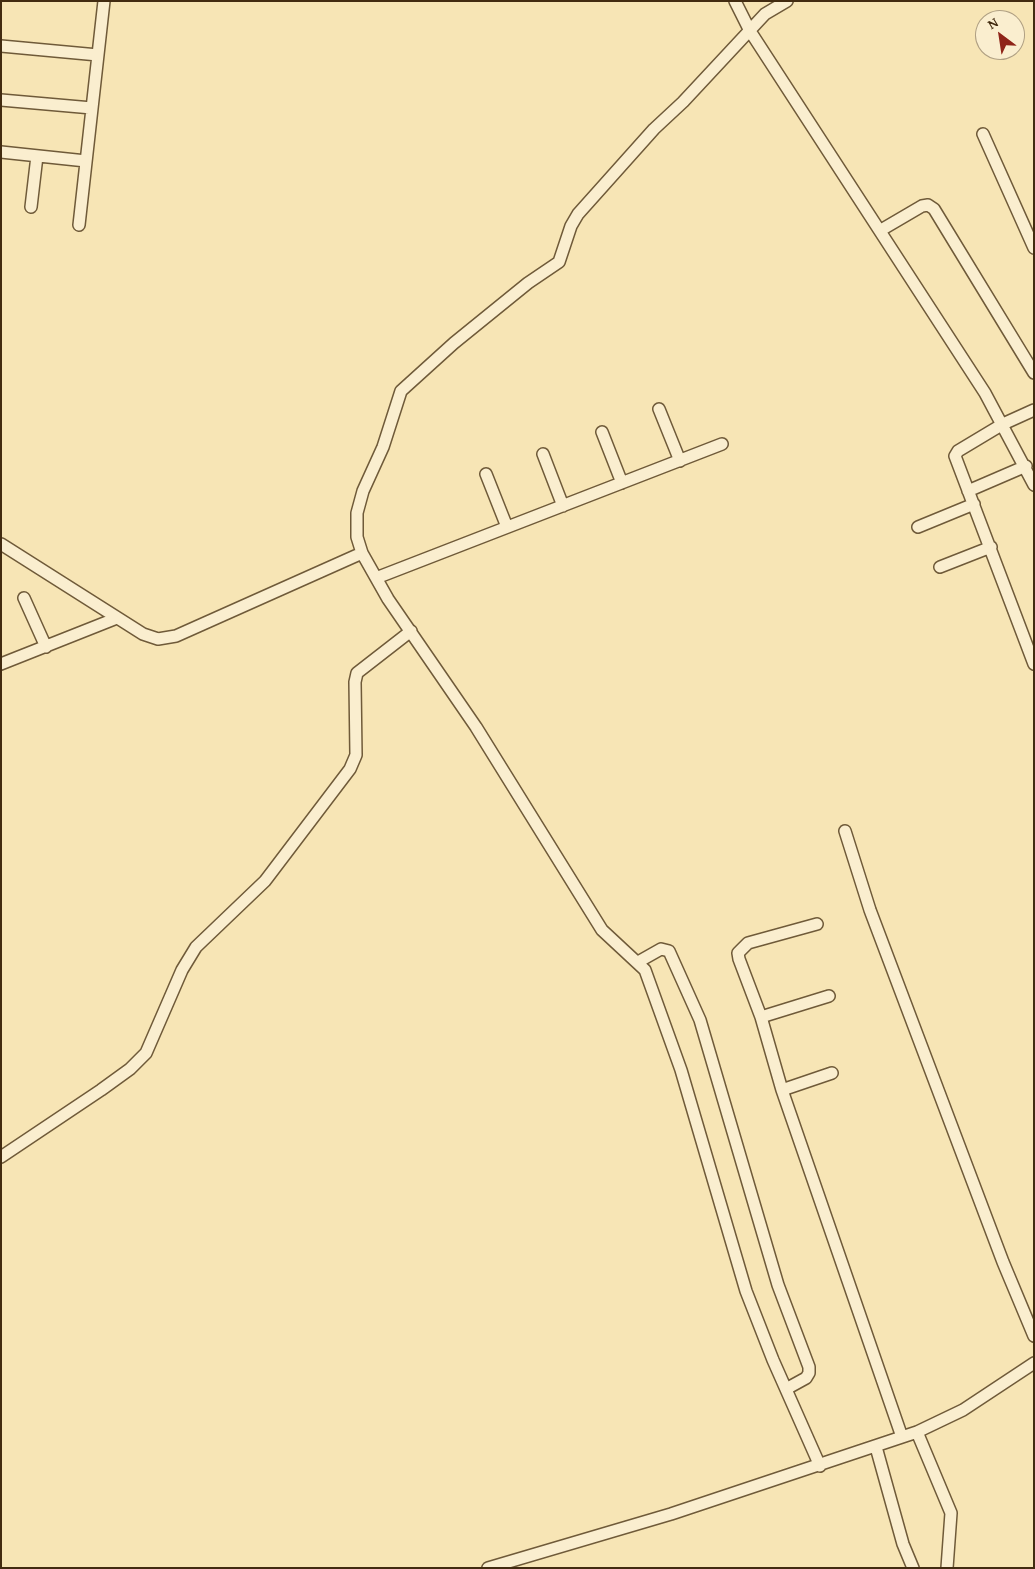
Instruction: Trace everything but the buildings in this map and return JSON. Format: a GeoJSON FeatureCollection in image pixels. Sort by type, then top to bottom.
{"type":"FeatureCollection","features":[{"type":"Feature","properties":{"kind":"street"},"geometry":{"type":"LineString","coordinates":[[79,225],[104,1]]}},
{"type":"Feature","properties":{"kind":"street"},"geometry":{"type":"LineString","coordinates":[[735,1],[750,30],[881,230],[1004,424],[1034,485]]}},
{"type":"Feature","properties":{"kind":"street"},"geometry":{"type":"LineString","coordinates":[[786,1],[765,14],[654,130],[578,214],[571,226],[559,262],[528,283],[454,343],[401,391],[383,447],[363,491],[356,513],[357,537],[362,553],[376,578],[410,632],[476,727],[602,930],[638,962],[648,978],[681,1070],[746,1291],[820,1466]]}},
{"type":"Feature","properties":{"kind":"street"},"geometry":{"type":"LineString","coordinates":[[1,46],[98,55]]}},
{"type":"Feature","properties":{"kind":"street"},"geometry":{"type":"LineString","coordinates":[[1,100],[92,108]]}},
{"type":"Feature","properties":{"kind":"street"},"geometry":{"type":"LineString","coordinates":[[983,134],[1034,248]]}},
{"type":"Feature","properties":{"kind":"street"},"geometry":{"type":"LineString","coordinates":[[1,152],[86,161]]}},
{"type":"Feature","properties":{"kind":"street"},"geometry":{"type":"LineString","coordinates":[[31,207],[37,156]]}},
{"type":"Feature","properties":{"kind":"street"},"geometry":{"type":"LineString","coordinates":[[881,230],[922,206],[928,205],[934,209],[1034,373]]}},
{"type":"Feature","properties":{"kind":"street"},"geometry":{"type":"LineString","coordinates":[[659,409],[680,461]]}},
{"type":"Feature","properties":{"kind":"street"},"geometry":{"type":"LineString","coordinates":[[1034,410],[1004,424],[958,451],[955,456],[1034,664]]}},
{"type":"Feature","properties":{"kind":"street"},"geometry":{"type":"LineString","coordinates":[[602,432],[622,483]]}},
{"type":"Feature","properties":{"kind":"street"},"geometry":{"type":"LineString","coordinates":[[376,578],[722,444]]}},
{"type":"Feature","properties":{"kind":"street"},"geometry":{"type":"LineString","coordinates":[[542,454],[563,506]]}},
{"type":"Feature","properties":{"kind":"street"},"geometry":{"type":"LineString","coordinates":[[968,491],[1026,466]]}},
{"type":"Feature","properties":{"kind":"street"},"geometry":{"type":"LineString","coordinates":[[486,474],[507,528]]}},
{"type":"Feature","properties":{"kind":"street"},"geometry":{"type":"LineString","coordinates":[[918,527],[974,504]]}},
{"type":"Feature","properties":{"kind":"street"},"geometry":{"type":"LineString","coordinates":[[1,544],[142,634],[158,638],[176,636],[362,553]]}},
{"type":"Feature","properties":{"kind":"street"},"geometry":{"type":"LineString","coordinates":[[940,567],[991,547]]}},
{"type":"Feature","properties":{"kind":"street"},"geometry":{"type":"LineString","coordinates":[[24,598],[46,647]]}},
{"type":"Feature","properties":{"kind":"street"},"geometry":{"type":"LineString","coordinates":[[1,664],[117,618]]}},
{"type":"Feature","properties":{"kind":"street"},"geometry":{"type":"LineString","coordinates":[[1,1157],[101,1090],[130,1069],[146,1053],[182,970],[196,947],[265,880],[350,769],[356,755],[355,682],[357,673],[410,632]]}},
{"type":"Feature","properties":{"kind":"street"},"geometry":{"type":"LineString","coordinates":[[845,831],[877,929],[1002,1262],[1034,1336]]}},
{"type":"Feature","properties":{"kind":"street"},"geometry":{"type":"LineString","coordinates":[[817,924],[748,943],[738,953],[761,1017],[782,1090],[902,1437]]}},
{"type":"Feature","properties":{"kind":"street"},"geometry":{"type":"LineString","coordinates":[[638,962],[661,949],[669,951],[700,1020],[778,1285],[809,1367],[809,1373],[806,1378],[786,1389]]}},
{"type":"Feature","properties":{"kind":"street"},"geometry":{"type":"LineString","coordinates":[[761,1017],[829,996]]}},
{"type":"Feature","properties":{"kind":"street"},"geometry":{"type":"LineString","coordinates":[[782,1090],[832,1073]]}},
{"type":"Feature","properties":{"kind":"street"},"geometry":{"type":"LineString","coordinates":[[488,1568],[670,1514],[820,1466],[917,1432],[963,1410],[1034,1363]]}},
{"type":"Feature","properties":{"kind":"street"},"geometry":{"type":"LineString","coordinates":[[917,1432],[951,1513],[947,1568]]}},
{"type":"Feature","properties":{"kind":"street"},"geometry":{"type":"LineString","coordinates":[[876,1446],[903,1544],[913,1568]]}}]}
